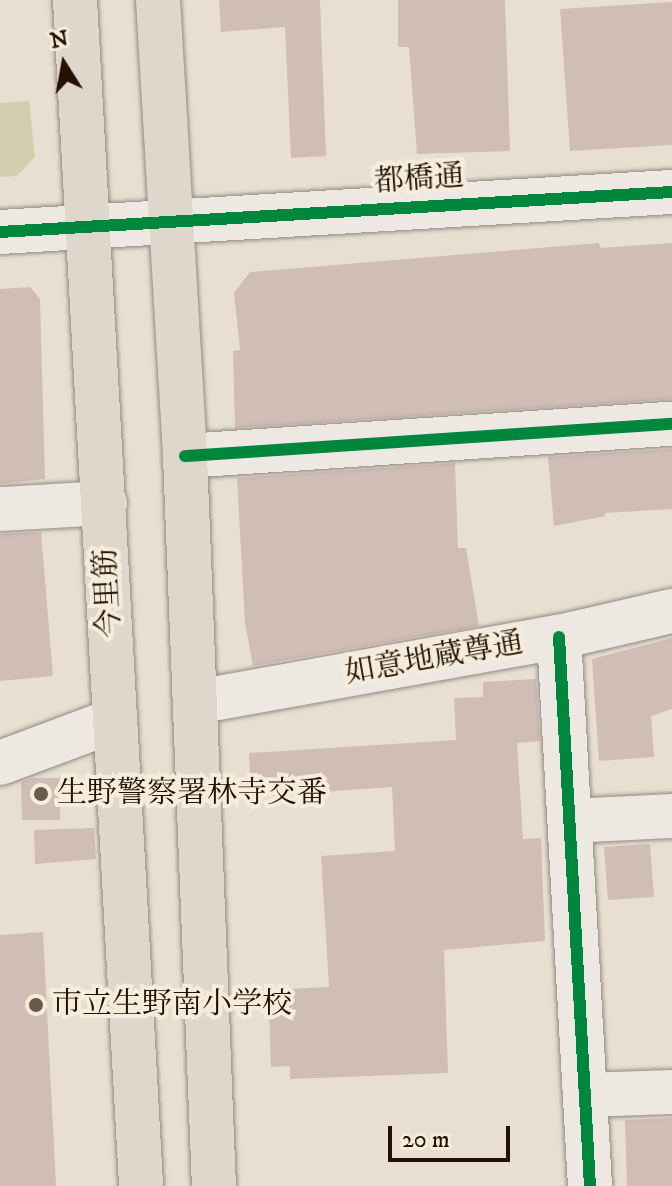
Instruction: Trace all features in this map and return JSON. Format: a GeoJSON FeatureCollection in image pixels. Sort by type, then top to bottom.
{"type":"FeatureCollection","features":[{"type":"Feature","properties":{"kind":"main road","name":"今里筋"},"geometry":{"type":"LineString","coordinates":[[75,0],[141,1186]]}},
{"type":"Feature","properties":{"kind":"main road"},"geometry":{"type":"LineString","coordinates":[[158,0],[185,456],[214,1186]]}},
{"type":"Feature","properties":{"kind":"street","name":"都橋通"},"geometry":{"type":"LineString","coordinates":[[86,229],[672,192]]}},
{"type":"Feature","properties":{"kind":"street"},"geometry":{"type":"LineString","coordinates":[[0,232],[86,229]]}},
{"type":"Feature","properties":{"kind":"street"},"geometry":{"type":"LineString","coordinates":[[185,456],[672,424]]}},
{"type":"Feature","properties":{"kind":"street"},"geometry":{"type":"LineString","coordinates":[[0,509],[105,503]]}},
{"type":"Feature","properties":{"kind":"street","name":"如意地蔵尊通"},"geometry":{"type":"LineString","coordinates":[[196,702],[559,637],[672,611]]}},
{"type":"Feature","properties":{"kind":"street"},"geometry":{"type":"LineString","coordinates":[[559,637],[590,1186]]}},
{"type":"Feature","properties":{"kind":"street"},"geometry":{"type":"LineString","coordinates":[[0,763],[115,720]]}},
{"type":"Feature","properties":{"kind":"street"},"geometry":{"type":"LineString","coordinates":[[570,821],[672,816]]}},
{"type":"Feature","properties":{"kind":"street"},"geometry":{"type":"LineString","coordinates":[[585,1095],[672,1092]]}},
{"type":"Feature","properties":{"kind":"shaded area"},"geometry":{"type":"Polygon","coordinates":[[[29,101],[35,157],[17,176],[0,177],[0,103],[29,101]]]}},
{"type":"Feature","properties":{"kind":"building"},"geometry":{"type":"Polygon","coordinates":[[[219,0],[320,0],[326,156],[291,158],[285,27],[221,32],[219,0]]]}},
{"type":"Feature","properties":{"kind":"building"},"geometry":{"type":"Polygon","coordinates":[[[398,0],[505,0],[510,151],[417,154],[409,47],[398,47],[398,0]]]}},
{"type":"Feature","properties":{"kind":"building"},"geometry":{"type":"Polygon","coordinates":[[[672,2],[672,145],[570,151],[560,9],[672,2]]]}},
{"type":"Feature","properties":{"kind":"building"},"geometry":{"type":"Polygon","coordinates":[[[599,243],[600,248],[672,243],[672,399],[235,428],[233,351],[240,350],[234,293],[250,272],[599,243]]]}},
{"type":"Feature","properties":{"kind":"building"},"geometry":{"type":"Polygon","coordinates":[[[30,287],[40,299],[45,479],[0,484],[0,289],[30,287]]]}},
{"type":"Feature","properties":{"kind":"building"},"geometry":{"type":"Polygon","coordinates":[[[672,449],[672,509],[605,513],[605,516],[554,526],[548,457],[672,449]]]}},
{"type":"Feature","properties":{"kind":"building"},"geometry":{"type":"Polygon","coordinates":[[[455,463],[458,548],[466,548],[479,626],[253,666],[245,623],[237,478],[455,463]]]}},
{"type":"Feature","properties":{"kind":"building"},"geometry":{"type":"Polygon","coordinates":[[[41,532],[53,676],[0,681],[0,534],[41,532]]]}},
{"type":"Feature","properties":{"kind":"building"},"geometry":{"type":"Polygon","coordinates":[[[672,638],[672,709],[651,716],[654,757],[599,761],[592,659],[672,638]]]}},
{"type":"Feature","properties":{"kind":"building"},"geometry":{"type":"Polygon","coordinates":[[[536,679],[540,741],[517,743],[523,839],[541,838],[545,941],[444,950],[448,1073],[290,1079],[290,1066],[271,1067],[269,1010],[288,1010],[287,989],[329,987],[321,856],[395,851],[392,787],[251,797],[249,753],[456,740],[454,698],[483,697],[483,682],[536,679]]]}},
{"type":"Feature","properties":{"kind":"building","name":"生野警察署林寺交番"},"geometry":{"type":"Polygon","coordinates":[[[31,778],[60,778],[60,820],[22,820],[21,782],[31,778]]]}},
{"type":"Feature","properties":{"kind":"building"},"geometry":{"type":"Polygon","coordinates":[[[94,828],[96,859],[35,864],[34,830],[94,828]]]}},
{"type":"Feature","properties":{"kind":"building"},"geometry":{"type":"Polygon","coordinates":[[[650,844],[654,897],[608,900],[604,847],[650,844]]]}},
{"type":"Feature","properties":{"kind":"building"},"geometry":{"type":"Polygon","coordinates":[[[43,932],[56,1186],[0,1186],[0,935],[43,932]]]}},
{"type":"Feature","properties":{"kind":"building"},"geometry":{"type":"Polygon","coordinates":[[[672,1118],[672,1186],[627,1186],[625,1120],[672,1118]]]}},
{"type":"Feature","properties":{"kind":"cycle path"},"geometry":{"type":"LineString","coordinates":[[0,232],[672,192]]}},
{"type":"Feature","properties":{"kind":"cycle path"},"geometry":{"type":"LineString","coordinates":[[185,456],[672,424]]}},
{"type":"Feature","properties":{"kind":"cycle path"},"geometry":{"type":"LineString","coordinates":[[559,637],[590,1186]]}},
{"type":"Feature","properties":{"kind":"place","name":"生野警察署林寺交番"},"geometry":{"type":"Point","coordinates":[41,794]}},
{"type":"Feature","properties":{"kind":"place","name":"市立生野南小学校"},"geometry":{"type":"Point","coordinates":[36,1005]}}]}
